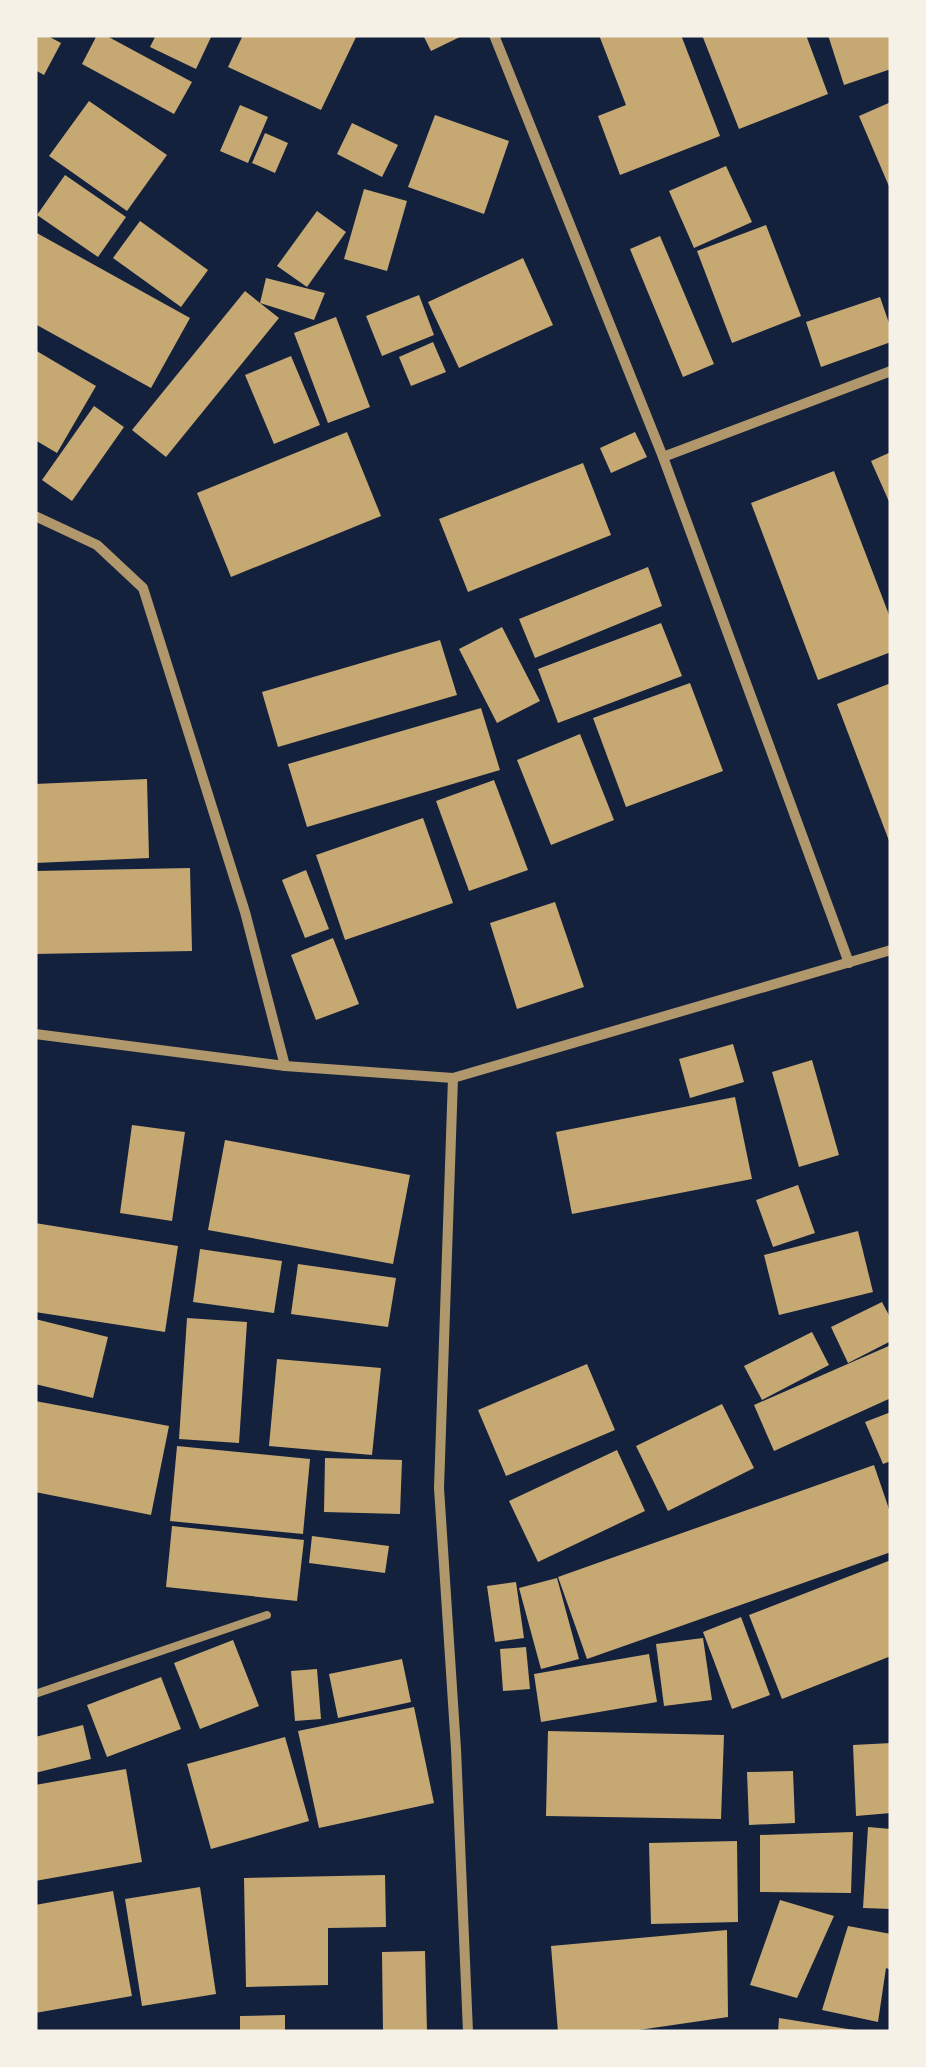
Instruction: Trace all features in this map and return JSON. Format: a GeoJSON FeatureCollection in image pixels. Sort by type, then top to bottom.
{"type":"FeatureCollection","features":[{"type":"Feature","properties":{"kind":"street"},"geometry":{"type":"LineString","coordinates":[[494,35],[663,456],[849,963]]}},
{"type":"Feature","properties":{"kind":"street"},"geometry":{"type":"LineString","coordinates":[[663,456],[891,372]]}},
{"type":"Feature","properties":{"kind":"street"},"geometry":{"type":"LineString","coordinates":[[35,516],[97,545],[142,588],[245,912],[285,1066]]}},
{"type":"Feature","properties":{"kind":"street"},"geometry":{"type":"LineString","coordinates":[[35,1034],[285,1066],[453,1078],[891,950]]}},
{"type":"Feature","properties":{"kind":"street"},"geometry":{"type":"LineString","coordinates":[[453,1078],[439,1488],[456,1749],[468,2032]]}},
{"type":"Feature","properties":{"kind":"lane"},"geometry":{"type":"LineString","coordinates":[[35,1694],[267,1615]]}},
{"type":"Feature","properties":{"kind":"building"},"geometry":{"type":"Polygon","coordinates":[[[35,35],[46,35],[61,43],[44,75],[35,70],[35,35]]]}},
{"type":"Feature","properties":{"kind":"building"},"geometry":{"type":"Polygon","coordinates":[[[97,35],[105,35],[192,82],[174,114],[82,64],[97,35]]]}},
{"type":"Feature","properties":{"kind":"building"},"geometry":{"type":"Polygon","coordinates":[[[156,35],[212,35],[196,69],[150,47],[156,35]]]}},
{"type":"Feature","properties":{"kind":"building"},"geometry":{"type":"Polygon","coordinates":[[[243,35],[357,35],[321,110],[228,67],[243,35]]]}},
{"type":"Feature","properties":{"kind":"building"},"geometry":{"type":"Polygon","coordinates":[[[423,35],[464,35],[431,51],[423,35]]]}},
{"type":"Feature","properties":{"kind":"building"},"geometry":{"type":"Polygon","coordinates":[[[599,35],[681,35],[720,136],[620,175],[598,116],[626,105],[599,35]]]}},
{"type":"Feature","properties":{"kind":"building"},"geometry":{"type":"Polygon","coordinates":[[[702,35],[806,35],[828,94],[739,129],[702,35]]]}},
{"type":"Feature","properties":{"kind":"building"},"geometry":{"type":"Polygon","coordinates":[[[828,35],[891,35],[891,69],[844,85],[828,35]]]}},
{"type":"Feature","properties":{"kind":"building"},"geometry":{"type":"Polygon","coordinates":[[[89,101],[167,155],[127,211],[49,156],[89,101]]]}},
{"type":"Feature","properties":{"kind":"building"},"geometry":{"type":"Polygon","coordinates":[[[891,102],[891,191],[859,116],[891,102]]]}},
{"type":"Feature","properties":{"kind":"building"},"geometry":{"type":"Polygon","coordinates":[[[240,105],[268,117],[248,163],[220,151],[240,105]]]}},
{"type":"Feature","properties":{"kind":"building"},"geometry":{"type":"Polygon","coordinates":[[[435,115],[509,141],[484,214],[408,187],[435,115]]]}},
{"type":"Feature","properties":{"kind":"building"},"geometry":{"type":"Polygon","coordinates":[[[352,123],[398,145],[382,177],[337,154],[352,123]]]}},
{"type":"Feature","properties":{"kind":"building"},"geometry":{"type":"Polygon","coordinates":[[[265,133],[288,143],[275,173],[252,163],[265,133]]]}},
{"type":"Feature","properties":{"kind":"building"},"geometry":{"type":"Polygon","coordinates":[[[726,166],[752,222],[694,248],[669,191],[726,166]]]}},
{"type":"Feature","properties":{"kind":"building"},"geometry":{"type":"Polygon","coordinates":[[[65,175],[126,217],[98,257],[37,215],[65,175]]]}},
{"type":"Feature","properties":{"kind":"building"},"geometry":{"type":"Polygon","coordinates":[[[364,189],[407,201],[387,271],[344,259],[364,189]]]}},
{"type":"Feature","properties":{"kind":"building"},"geometry":{"type":"Polygon","coordinates":[[[317,211],[346,232],[307,287],[277,266],[317,211]]]}},
{"type":"Feature","properties":{"kind":"building"},"geometry":{"type":"Polygon","coordinates":[[[140,221],[208,270],[181,307],[113,258],[140,221]]]}},
{"type":"Feature","properties":{"kind":"building"},"geometry":{"type":"Polygon","coordinates":[[[766,225],[801,316],[732,343],[697,251],[766,225]]]}},
{"type":"Feature","properties":{"kind":"building"},"geometry":{"type":"Polygon","coordinates":[[[35,232],[190,318],[151,388],[35,324],[35,232]]]}},
{"type":"Feature","properties":{"kind":"building"},"geometry":{"type":"Polygon","coordinates":[[[660,236],[714,364],[683,377],[630,249],[660,236]]]}},
{"type":"Feature","properties":{"kind":"building"},"geometry":{"type":"Polygon","coordinates":[[[523,258],[553,325],[459,368],[428,302],[523,258]]]}},
{"type":"Feature","properties":{"kind":"building"},"geometry":{"type":"Polygon","coordinates":[[[266,278],[325,293],[314,320],[260,303],[266,278]]]}},
{"type":"Feature","properties":{"kind":"building"},"geometry":{"type":"Polygon","coordinates":[[[245,291],[279,318],[166,457],[132,430],[245,291]]]}},
{"type":"Feature","properties":{"kind":"building"},"geometry":{"type":"Polygon","coordinates":[[[419,295],[434,335],[382,356],[366,316],[419,295]]]}},
{"type":"Feature","properties":{"kind":"building"},"geometry":{"type":"Polygon","coordinates":[[[880,297],[891,329],[891,342],[821,367],[806,322],[880,297]]]}},
{"type":"Feature","properties":{"kind":"building"},"geometry":{"type":"Polygon","coordinates":[[[336,317],[370,407],[328,423],[294,333],[336,317]]]}},
{"type":"Feature","properties":{"kind":"building"},"geometry":{"type":"Polygon","coordinates":[[[433,342],[446,372],[411,386],[399,357],[433,342]]]}},
{"type":"Feature","properties":{"kind":"building"},"geometry":{"type":"Polygon","coordinates":[[[35,350],[96,386],[57,453],[35,440],[35,350]]]}},
{"type":"Feature","properties":{"kind":"building"},"geometry":{"type":"Polygon","coordinates":[[[291,356],[320,425],[274,444],[245,375],[291,356]]]}},
{"type":"Feature","properties":{"kind":"building"},"geometry":{"type":"Polygon","coordinates":[[[94,406],[124,427],[72,501],[42,480],[94,406]]]}},
{"type":"Feature","properties":{"kind":"building"},"geometry":{"type":"Polygon","coordinates":[[[347,432],[381,516],[231,577],[197,493],[347,432]]]}},
{"type":"Feature","properties":{"kind":"building"},"geometry":{"type":"Polygon","coordinates":[[[635,432],[647,457],[611,473],[600,448],[635,432]]]}},
{"type":"Feature","properties":{"kind":"building"},"geometry":{"type":"Polygon","coordinates":[[[891,452],[891,506],[871,461],[891,452]]]}},
{"type":"Feature","properties":{"kind":"building"},"geometry":{"type":"Polygon","coordinates":[[[583,463],[611,535],[468,592],[439,519],[583,463]]]}},
{"type":"Feature","properties":{"kind":"building"},"geometry":{"type":"Polygon","coordinates":[[[834,471],[891,620],[891,652],[818,680],[751,503],[834,471]]]}},
{"type":"Feature","properties":{"kind":"building"},"geometry":{"type":"Polygon","coordinates":[[[648,567],[662,606],[535,658],[519,619],[648,567]]]}},
{"type":"Feature","properties":{"kind":"building"},"geometry":{"type":"Polygon","coordinates":[[[661,623],[682,676],[558,723],[538,669],[661,623]]]}},
{"type":"Feature","properties":{"kind":"building"},"geometry":{"type":"Polygon","coordinates":[[[502,627],[540,701],[497,723],[459,649],[502,627]]]}},
{"type":"Feature","properties":{"kind":"building"},"geometry":{"type":"Polygon","coordinates":[[[440,640],[457,695],[278,747],[262,692],[440,640]]]}},
{"type":"Feature","properties":{"kind":"building"},"geometry":{"type":"Polygon","coordinates":[[[690,683],[723,771],[626,807],[593,718],[690,683]]]}},
{"type":"Feature","properties":{"kind":"building"},"geometry":{"type":"Polygon","coordinates":[[[891,683],[891,846],[837,704],[891,683]]]}},
{"type":"Feature","properties":{"kind":"building"},"geometry":{"type":"Polygon","coordinates":[[[481,708],[500,770],[307,827],[288,764],[481,708]]]}},
{"type":"Feature","properties":{"kind":"building"},"geometry":{"type":"Polygon","coordinates":[[[580,734],[614,820],[551,845],[517,760],[580,734]]]}},
{"type":"Feature","properties":{"kind":"building"},"geometry":{"type":"Polygon","coordinates":[[[147,779],[149,858],[35,863],[35,784],[147,779]]]}},
{"type":"Feature","properties":{"kind":"building"},"geometry":{"type":"Polygon","coordinates":[[[494,780],[528,870],[469,891],[436,801],[494,780]]]}},
{"type":"Feature","properties":{"kind":"building"},"geometry":{"type":"Polygon","coordinates":[[[423,818],[453,903],[345,940],[316,855],[423,818]]]}},
{"type":"Feature","properties":{"kind":"building"},"geometry":{"type":"Polygon","coordinates":[[[190,868],[192,951],[35,954],[35,871],[190,868]]]}},
{"type":"Feature","properties":{"kind":"building"},"geometry":{"type":"Polygon","coordinates":[[[306,870],[329,929],[305,938],[282,880],[306,870]]]}},
{"type":"Feature","properties":{"kind":"building"},"geometry":{"type":"Polygon","coordinates":[[[555,902],[584,987],[517,1009],[490,923],[555,902]]]}},
{"type":"Feature","properties":{"kind":"building"},"geometry":{"type":"Polygon","coordinates":[[[333,938],[359,1004],[316,1020],[291,955],[333,938]]]}},
{"type":"Feature","properties":{"kind":"building"},"geometry":{"type":"Polygon","coordinates":[[[733,1044],[744,1082],[690,1098],[679,1059],[733,1044]]]}},
{"type":"Feature","properties":{"kind":"building"},"geometry":{"type":"Polygon","coordinates":[[[812,1060],[839,1155],[799,1167],[772,1072],[812,1060]]]}},
{"type":"Feature","properties":{"kind":"building"},"geometry":{"type":"Polygon","coordinates":[[[735,1097],[752,1179],[572,1214],[556,1132],[735,1097]]]}},
{"type":"Feature","properties":{"kind":"building"},"geometry":{"type":"Polygon","coordinates":[[[132,1125],[185,1132],[172,1221],[120,1213],[132,1125]]]}},
{"type":"Feature","properties":{"kind":"building"},"geometry":{"type":"Polygon","coordinates":[[[225,1140],[410,1175],[393,1264],[208,1230],[225,1140]]]}},
{"type":"Feature","properties":{"kind":"building"},"geometry":{"type":"Polygon","coordinates":[[[798,1185],[815,1233],[773,1247],[756,1200],[798,1185]]]}},
{"type":"Feature","properties":{"kind":"building"},"geometry":{"type":"Polygon","coordinates":[[[35,1223],[178,1246],[165,1332],[35,1312],[35,1223]]]}},
{"type":"Feature","properties":{"kind":"building"},"geometry":{"type":"Polygon","coordinates":[[[858,1231],[873,1292],[779,1315],[764,1255],[858,1231]]]}},
{"type":"Feature","properties":{"kind":"building"},"geometry":{"type":"Polygon","coordinates":[[[200,1249],[282,1261],[274,1313],[193,1302],[200,1249]]]}},
{"type":"Feature","properties":{"kind":"building"},"geometry":{"type":"Polygon","coordinates":[[[298,1264],[396,1278],[388,1327],[291,1314],[298,1264]]]}},
{"type":"Feature","properties":{"kind":"building"},"geometry":{"type":"Polygon","coordinates":[[[882,1302],[891,1319],[891,1341],[848,1363],[831,1327],[882,1302]]]}},
{"type":"Feature","properties":{"kind":"building"},"geometry":{"type":"Polygon","coordinates":[[[187,1318],[247,1322],[239,1443],[179,1439],[187,1318]]]}},
{"type":"Feature","properties":{"kind":"building"},"geometry":{"type":"Polygon","coordinates":[[[35,1319],[108,1337],[93,1398],[35,1384],[35,1319]]]}},
{"type":"Feature","properties":{"kind":"building"},"geometry":{"type":"Polygon","coordinates":[[[812,1332],[829,1365],[762,1400],[744,1366],[812,1332]]]}},
{"type":"Feature","properties":{"kind":"building"},"geometry":{"type":"Polygon","coordinates":[[[891,1345],[891,1398],[774,1451],[754,1405],[891,1345]]]}},
{"type":"Feature","properties":{"kind":"building"},"geometry":{"type":"Polygon","coordinates":[[[277,1359],[381,1368],[372,1455],[269,1446],[277,1359]]]}},
{"type":"Feature","properties":{"kind":"building"},"geometry":{"type":"Polygon","coordinates":[[[587,1364],[615,1430],[506,1476],[478,1410],[587,1364]]]}},
{"type":"Feature","properties":{"kind":"building"},"geometry":{"type":"Polygon","coordinates":[[[35,1401],[169,1426],[151,1515],[35,1492],[35,1401]]]}},
{"type":"Feature","properties":{"kind":"building"},"geometry":{"type":"Polygon","coordinates":[[[722,1404],[754,1468],[668,1511],[636,1446],[722,1404]]]}},
{"type":"Feature","properties":{"kind":"building"},"geometry":{"type":"Polygon","coordinates":[[[891,1412],[891,1461],[883,1464],[865,1422],[891,1412]]]}},
{"type":"Feature","properties":{"kind":"building"},"geometry":{"type":"Polygon","coordinates":[[[177,1446],[310,1459],[303,1534],[170,1521],[177,1446]]]}},
{"type":"Feature","properties":{"kind":"building"},"geometry":{"type":"Polygon","coordinates":[[[617,1450],[645,1511],[538,1562],[509,1501],[617,1450]]]}},
{"type":"Feature","properties":{"kind":"building"},"geometry":{"type":"Polygon","coordinates":[[[325,1458],[402,1460],[400,1514],[324,1512],[325,1458]]]}},
{"type":"Feature","properties":{"kind":"building"},"geometry":{"type":"Polygon","coordinates":[[[874,1465],[891,1515],[891,1552],[587,1659],[558,1577],[874,1465]]]}},
{"type":"Feature","properties":{"kind":"building"},"geometry":{"type":"Polygon","coordinates":[[[172,1526],[304,1540],[297,1601],[166,1587],[172,1526]]]}},
{"type":"Feature","properties":{"kind":"building"},"geometry":{"type":"Polygon","coordinates":[[[312,1536],[389,1546],[385,1573],[309,1563],[312,1536]]]}},
{"type":"Feature","properties":{"kind":"building"},"geometry":{"type":"Polygon","coordinates":[[[891,1560],[891,1656],[782,1699],[749,1615],[891,1560]]]}},
{"type":"Feature","properties":{"kind":"building"},"geometry":{"type":"Polygon","coordinates":[[[557,1578],[579,1659],[541,1669],[519,1588],[557,1578]]]}},
{"type":"Feature","properties":{"kind":"building"},"geometry":{"type":"Polygon","coordinates":[[[516,1582],[524,1638],[495,1642],[487,1586],[516,1582]]]}},
{"type":"Feature","properties":{"kind":"building"},"geometry":{"type":"Polygon","coordinates":[[[741,1617],[770,1695],[732,1709],[703,1632],[741,1617]]]}},
{"type":"Feature","properties":{"kind":"building"},"geometry":{"type":"Polygon","coordinates":[[[703,1638],[712,1700],[664,1706],[656,1644],[703,1638]]]}},
{"type":"Feature","properties":{"kind":"building"},"geometry":{"type":"Polygon","coordinates":[[[233,1640],[259,1706],[200,1729],[174,1663],[233,1640]]]}},
{"type":"Feature","properties":{"kind":"building"},"geometry":{"type":"Polygon","coordinates":[[[526,1647],[530,1689],[503,1691],[500,1649],[526,1647]]]}},
{"type":"Feature","properties":{"kind":"building"},"geometry":{"type":"Polygon","coordinates":[[[649,1654],[657,1702],[541,1722],[534,1674],[649,1654]]]}},
{"type":"Feature","properties":{"kind":"building"},"geometry":{"type":"Polygon","coordinates":[[[402,1659],[411,1702],[338,1718],[329,1674],[402,1659]]]}},
{"type":"Feature","properties":{"kind":"building"},"geometry":{"type":"Polygon","coordinates":[[[317,1669],[321,1719],[295,1721],[291,1671],[317,1669]]]}},
{"type":"Feature","properties":{"kind":"building"},"geometry":{"type":"Polygon","coordinates":[[[161,1677],[181,1729],[107,1757],[87,1705],[161,1677]]]}},
{"type":"Feature","properties":{"kind":"building"},"geometry":{"type":"Polygon","coordinates":[[[414,1707],[434,1803],[319,1828],[298,1731],[414,1707]]]}},
{"type":"Feature","properties":{"kind":"building"},"geometry":{"type":"Polygon","coordinates":[[[83,1725],[91,1759],[35,1773],[35,1737],[83,1725]]]}},
{"type":"Feature","properties":{"kind":"building"},"geometry":{"type":"Polygon","coordinates":[[[548,1731],[724,1735],[721,1819],[546,1816],[548,1731]]]}},
{"type":"Feature","properties":{"kind":"building"},"geometry":{"type":"Polygon","coordinates":[[[285,1737],[309,1821],[211,1849],[187,1764],[285,1737]]]}},
{"type":"Feature","properties":{"kind":"building"},"geometry":{"type":"Polygon","coordinates":[[[891,1743],[891,1813],[856,1816],[853,1745],[891,1743]]]}},
{"type":"Feature","properties":{"kind":"building"},"geometry":{"type":"Polygon","coordinates":[[[126,1769],[142,1862],[35,1881],[35,1785],[126,1769]]]}},
{"type":"Feature","properties":{"kind":"building"},"geometry":{"type":"Polygon","coordinates":[[[793,1771],[795,1823],[749,1825],[747,1772],[793,1771]]]}},
{"type":"Feature","properties":{"kind":"building"},"geometry":{"type":"Polygon","coordinates":[[[868,1827],[891,1829],[891,1909],[863,1908],[868,1827]]]}},
{"type":"Feature","properties":{"kind":"building"},"geometry":{"type":"Polygon","coordinates":[[[853,1832],[851,1893],[760,1892],[760,1835],[853,1832]]]}},
{"type":"Feature","properties":{"kind":"building"},"geometry":{"type":"Polygon","coordinates":[[[737,1841],[738,1922],[651,1924],[649,1843],[737,1841]]]}},
{"type":"Feature","properties":{"kind":"building"},"geometry":{"type":"Polygon","coordinates":[[[385,1875],[386,1927],[328,1928],[328,1985],[246,1987],[244,1878],[385,1875]]]}},
{"type":"Feature","properties":{"kind":"building"},"geometry":{"type":"Polygon","coordinates":[[[200,1887],[216,1994],[142,2006],[125,1899],[200,1887]]]}},
{"type":"Feature","properties":{"kind":"building"},"geometry":{"type":"Polygon","coordinates":[[[113,1891],[132,1996],[35,2013],[35,1905],[113,1891]]]}},
{"type":"Feature","properties":{"kind":"building"},"geometry":{"type":"Polygon","coordinates":[[[780,1900],[834,1916],[797,1998],[750,1985],[780,1900]]]}},
{"type":"Feature","properties":{"kind":"building"},"geometry":{"type":"Polygon","coordinates":[[[848,1926],[891,1934],[891,1970],[886,1968],[878,2022],[822,2010],[848,1926]]]}},
{"type":"Feature","properties":{"kind":"building"},"geometry":{"type":"Polygon","coordinates":[[[727,1930],[728,2017],[625,2032],[558,2032],[551,1946],[727,1930]]]}},
{"type":"Feature","properties":{"kind":"building"},"geometry":{"type":"Polygon","coordinates":[[[425,1951],[427,2032],[383,2032],[382,1952],[425,1951]]]}},
{"type":"Feature","properties":{"kind":"building"},"geometry":{"type":"Polygon","coordinates":[[[285,2015],[285,2032],[240,2032],[240,2016],[285,2015]]]}},
{"type":"Feature","properties":{"kind":"building"},"geometry":{"type":"Polygon","coordinates":[[[779,2018],[854,2030],[854,2032],[778,2032],[779,2018]]]}}]}
